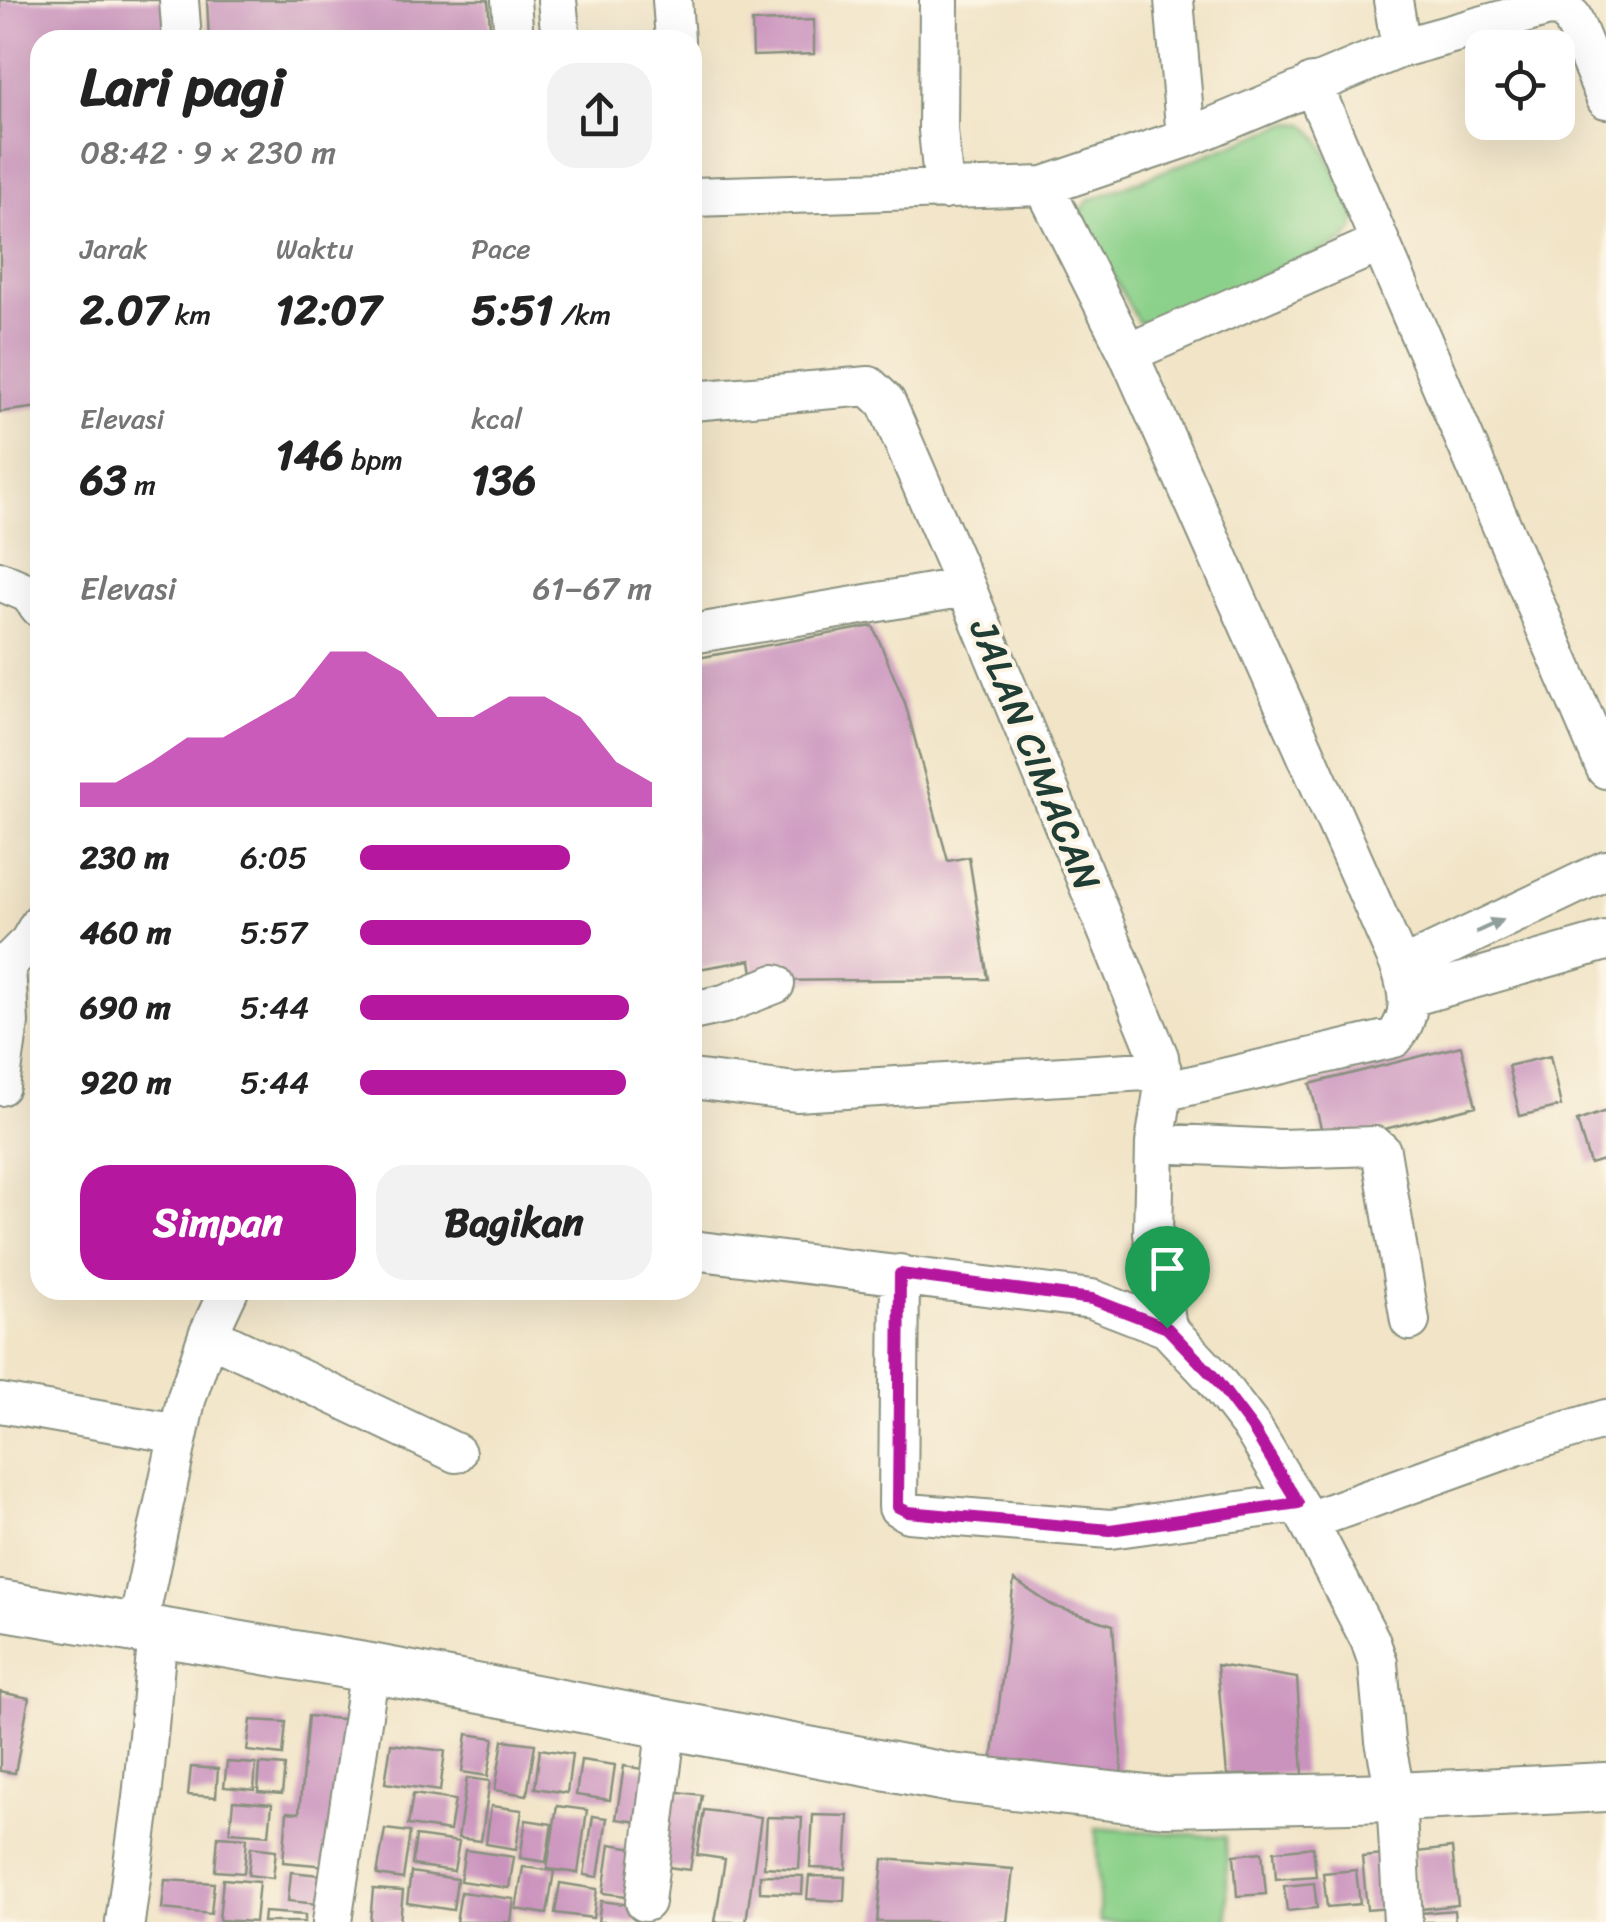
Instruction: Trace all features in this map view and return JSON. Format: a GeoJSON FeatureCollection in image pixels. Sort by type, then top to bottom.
{"type":"FeatureCollection","features":[{"type":"Feature","properties":{"kind":"main road"},"geometry":{"type":"LineString","coordinates":[[0,1605],[370,1668],[951,1778],[1166,1802],[1606,1787]]}},
{"type":"Feature","properties":{"kind":"street"},"geometry":{"type":"LineString","coordinates":[[178,0],[181,30]]}},
{"type":"Feature","properties":{"kind":"street"},"geometry":{"type":"LineString","coordinates":[[512,0],[514,30]]}},
{"type":"Feature","properties":{"kind":"street"},"geometry":{"type":"LineString","coordinates":[[558,0],[560,30]]}},
{"type":"Feature","properties":{"kind":"street"},"geometry":{"type":"LineString","coordinates":[[672,0],[674,30]]}},
{"type":"Feature","properties":{"kind":"street"},"geometry":{"type":"LineString","coordinates":[[938,0],[938,130],[944,190]]}},
{"type":"Feature","properties":{"kind":"street"},"geometry":{"type":"LineString","coordinates":[[1174,0],[1186,138]]}},
{"type":"Feature","properties":{"kind":"street"},"geometry":{"type":"LineString","coordinates":[[1394,0],[1401,48]]}},
{"type":"Feature","properties":{"kind":"street"},"geometry":{"type":"LineString","coordinates":[[702,197],[1044,186],[1186,138],[1401,48],[1549,7],[1560,8],[1572,17],[1606,99]]}},
{"type":"Feature","properties":{"kind":"street"},"geometry":{"type":"LineString","coordinates":[[1312,83],[1606,769]]}},
{"type":"Feature","properties":{"kind":"street"},"geometry":{"type":"LineString","coordinates":[[702,1079],[796,1092],[1162,1081],[1394,1038],[1402,1029],[1406,983],[1128,354],[1044,186]]}},
{"type":"Feature","properties":{"kind":"street"},"geometry":{"type":"LineString","coordinates":[[1128,354],[1380,243]]}},
{"type":"Feature","properties":{"kind":"street"},"geometry":{"type":"LineString","coordinates":[[702,400],[868,386],[886,402],[966,587]]}},
{"type":"Feature","properties":{"kind":"street"},"geometry":{"type":"LineString","coordinates":[[0,581],[30,596]]}},
{"type":"Feature","properties":{"kind":"street","name":"JALAN CIMACAN"},"geometry":{"type":"LineString","coordinates":[[702,632],[966,587],[1162,1081]]}},
{"type":"Feature","properties":{"kind":"street"},"geometry":{"type":"LineString","coordinates":[[1406,983],[1606,870]]}},
{"type":"Feature","properties":{"kind":"street"},"geometry":{"type":"LineString","coordinates":[[0,1086],[9,1024],[3,964],[30,939]]}},
{"type":"Feature","properties":{"kind":"street"},"geometry":{"type":"LineString","coordinates":[[1406,983],[1606,941]]}},
{"type":"Feature","properties":{"kind":"street"},"geometry":{"type":"LineString","coordinates":[[702,1010],[774,984]]}},
{"type":"Feature","properties":{"kind":"street"},"geometry":{"type":"LineString","coordinates":[[1162,1081],[1155,1143],[1153,1234],[1167,1328]]}},
{"type":"Feature","properties":{"kind":"street"},"geometry":{"type":"LineString","coordinates":[[1155,1143],[1280,1148],[1375,1146],[1381,1150],[1410,1320]]}},
{"type":"Feature","properties":{"kind":"street"},"geometry":{"type":"LineString","coordinates":[[702,1251],[1092,1299],[1167,1328],[1213,1376],[1253,1429],[1303,1512],[1374,1651],[1396,1797],[1403,1922]]}},
{"type":"Feature","properties":{"kind":"street"},"geometry":{"type":"LineString","coordinates":[[900,1274],[898,1507],[908,1512],[1110,1530],[1303,1512],[1606,1419]]}},
{"type":"Feature","properties":{"kind":"street"},"geometry":{"type":"LineString","coordinates":[[125,1922],[142,1798],[147,1631],[178,1434],[208,1335],[224,1300]]}},
{"type":"Feature","properties":{"kind":"street"},"geometry":{"type":"LineString","coordinates":[[208,1335],[456,1452]]}},
{"type":"Feature","properties":{"kind":"street"},"geometry":{"type":"LineString","coordinates":[[0,1403],[178,1434]]}},
{"type":"Feature","properties":{"kind":"street"},"geometry":{"type":"LineString","coordinates":[[332,1922],[370,1668]]}},
{"type":"Feature","properties":{"kind":"street"},"geometry":{"type":"LineString","coordinates":[[645,1902],[667,1723]]}},
{"type":"Feature","properties":{"kind":"green space"},"geometry":{"type":"Polygon","coordinates":[[[1288,123],[1305,124],[1319,138],[1356,216],[1354,229],[1344,242],[1147,324],[1138,322],[1080,214],[1087,201],[1288,123]]]}},
{"type":"Feature","properties":{"kind":"green space"},"geometry":{"type":"Polygon","coordinates":[[[1096,1828],[1226,1837],[1228,1922],[1100,1922],[1096,1828]]]}},
{"type":"Feature","properties":{"kind":"building"},"geometry":{"type":"Polygon","coordinates":[[[0,0],[167,0],[170,30],[30,30],[30,408],[0,412],[0,0]]]}},
{"type":"Feature","properties":{"kind":"building"},"geometry":{"type":"Polygon","coordinates":[[[207,0],[488,0],[490,30],[208,30],[207,0]]]}},
{"type":"Feature","properties":{"kind":"building"},"geometry":{"type":"Polygon","coordinates":[[[814,20],[814,54],[753,56],[752,22],[814,20]]]}},
{"type":"Feature","properties":{"kind":"building"},"geometry":{"type":"Polygon","coordinates":[[[873,626],[905,703],[948,861],[969,857],[988,979],[754,981],[751,960],[702,968],[702,657],[873,626]]]}},
{"type":"Feature","properties":{"kind":"building"},"geometry":{"type":"Polygon","coordinates":[[[1461,1046],[1476,1106],[1325,1144],[1310,1084],[1461,1046]]]}},
{"type":"Feature","properties":{"kind":"building"},"geometry":{"type":"Polygon","coordinates":[[[1550,1056],[1561,1106],[1520,1116],[1508,1066],[1550,1056]]]}},
{"type":"Feature","properties":{"kind":"building"},"geometry":{"type":"Polygon","coordinates":[[[1606,1111],[1606,1159],[1590,1164],[1577,1121],[1606,1111]]]}},
{"type":"Feature","properties":{"kind":"building"},"geometry":{"type":"Polygon","coordinates":[[[1014,1580],[1053,1606],[1113,1625],[1122,1773],[992,1763],[1014,1580]]]}},
{"type":"Feature","properties":{"kind":"building"},"geometry":{"type":"Polygon","coordinates":[[[1217,1665],[1297,1678],[1303,1774],[1227,1775],[1217,1665]]]}},
{"type":"Feature","properties":{"kind":"building"},"geometry":{"type":"Polygon","coordinates":[[[0,1692],[29,1698],[15,1773],[0,1771],[0,1692]]]}},
{"type":"Feature","properties":{"kind":"building"},"geometry":{"type":"Polygon","coordinates":[[[308,1716],[352,1720],[338,1867],[283,1862],[287,1812],[299,1813],[308,1716]]]}},
{"type":"Feature","properties":{"kind":"building"},"geometry":{"type":"Polygon","coordinates":[[[251,1720],[286,1722],[283,1755],[247,1751],[251,1720]]]}},
{"type":"Feature","properties":{"kind":"building"},"geometry":{"type":"Polygon","coordinates":[[[467,1734],[494,1738],[488,1776],[462,1772],[467,1734]]]}},
{"type":"Feature","properties":{"kind":"building"},"geometry":{"type":"Polygon","coordinates":[[[503,1740],[535,1744],[527,1795],[495,1790],[503,1740]]]}},
{"type":"Feature","properties":{"kind":"building"},"geometry":{"type":"Polygon","coordinates":[[[391,1744],[445,1751],[440,1791],[385,1783],[391,1744]]]}},
{"type":"Feature","properties":{"kind":"building"},"geometry":{"type":"Polygon","coordinates":[[[540,1749],[572,1754],[567,1793],[535,1788],[540,1749]]]}},
{"type":"Feature","properties":{"kind":"building"},"geometry":{"type":"Polygon","coordinates":[[[581,1760],[615,1765],[610,1800],[576,1795],[581,1760]]]}},
{"type":"Feature","properties":{"kind":"building"},"geometry":{"type":"Polygon","coordinates":[[[227,1762],[256,1764],[254,1790],[224,1787],[227,1762]]]}},
{"type":"Feature","properties":{"kind":"building"},"geometry":{"type":"Polygon","coordinates":[[[260,1764],[285,1766],[282,1794],[258,1792],[260,1764]]]}},
{"type":"Feature","properties":{"kind":"building"},"geometry":{"type":"Polygon","coordinates":[[[624,1766],[655,1771],[647,1823],[616,1819],[624,1766]]]}},
{"type":"Feature","properties":{"kind":"building"},"geometry":{"type":"Polygon","coordinates":[[[191,1767],[218,1769],[216,1797],[188,1795],[191,1767]]]}},
{"type":"Feature","properties":{"kind":"building"},"geometry":{"type":"Polygon","coordinates":[[[467,1778],[490,1781],[481,1841],[458,1838],[467,1778]]]}},
{"type":"Feature","properties":{"kind":"building"},"geometry":{"type":"Polygon","coordinates":[[[664,1790],[702,1795],[690,1870],[653,1865],[664,1790]]]}},
{"type":"Feature","properties":{"kind":"building"},"geometry":{"type":"Polygon","coordinates":[[[413,1794],[455,1800],[450,1831],[408,1825],[413,1794]]]}},
{"type":"Feature","properties":{"kind":"building"},"geometry":{"type":"Polygon","coordinates":[[[233,1801],[272,1804],[269,1835],[230,1832],[233,1801]]]}},
{"type":"Feature","properties":{"kind":"building"},"geometry":{"type":"Polygon","coordinates":[[[491,1806],[522,1810],[516,1849],[486,1844],[491,1806]]]}},
{"type":"Feature","properties":{"kind":"building"},"geometry":{"type":"Polygon","coordinates":[[[557,1806],[587,1810],[578,1873],[547,1869],[557,1806]]]}},
{"type":"Feature","properties":{"kind":"building"},"geometry":{"type":"Polygon","coordinates":[[[704,1810],[761,1817],[746,1922],[715,1922],[725,1859],[697,1855],[704,1810]]]}},
{"type":"Feature","properties":{"kind":"building"},"geometry":{"type":"Polygon","coordinates":[[[813,1815],[849,1816],[846,1869],[810,1868],[813,1815]]]}},
{"type":"Feature","properties":{"kind":"building"},"geometry":{"type":"Polygon","coordinates":[[[593,1816],[607,1818],[598,1877],[584,1875],[593,1816]]]}},
{"type":"Feature","properties":{"kind":"building"},"geometry":{"type":"Polygon","coordinates":[[[767,1817],[802,1818],[799,1869],[764,1867],[767,1817]]]}},
{"type":"Feature","properties":{"kind":"building"},"geometry":{"type":"Polygon","coordinates":[[[526,1820],[552,1824],[546,1862],[520,1858],[526,1820]]]}},
{"type":"Feature","properties":{"kind":"building"},"geometry":{"type":"Polygon","coordinates":[[[385,1829],[410,1832],[403,1879],[377,1875],[385,1829]]]}},
{"type":"Feature","properties":{"kind":"building"},"geometry":{"type":"Polygon","coordinates":[[[218,1836],[247,1838],[244,1873],[215,1871],[218,1836]]]}},
{"type":"Feature","properties":{"kind":"building"},"geometry":{"type":"Polygon","coordinates":[[[416,1836],[459,1842],[454,1871],[412,1865],[416,1836]]]}},
{"type":"Feature","properties":{"kind":"building"},"geometry":{"type":"Polygon","coordinates":[[[610,1844],[641,1849],[634,1897],[603,1893],[610,1844]]]}},
{"type":"Feature","properties":{"kind":"building"},"geometry":{"type":"Polygon","coordinates":[[[251,1847],[276,1850],[273,1878],[248,1875],[251,1847]]]}},
{"type":"Feature","properties":{"kind":"building"},"geometry":{"type":"Polygon","coordinates":[[[1313,1847],[1316,1876],[1276,1879],[1274,1851],[1313,1847]]]}},
{"type":"Feature","properties":{"kind":"building"},"geometry":{"type":"Polygon","coordinates":[[[1452,1848],[1458,1905],[1421,1909],[1416,1852],[1452,1848]]]}},
{"type":"Feature","properties":{"kind":"building"},"geometry":{"type":"Polygon","coordinates":[[[465,1850],[514,1857],[509,1888],[460,1881],[465,1850]]]}},
{"type":"Feature","properties":{"kind":"building"},"geometry":{"type":"Polygon","coordinates":[[[1262,1852],[1266,1894],[1237,1896],[1234,1855],[1262,1852]]]}},
{"type":"Feature","properties":{"kind":"building"},"geometry":{"type":"Polygon","coordinates":[[[1384,1855],[1389,1908],[1367,1910],[1362,1857],[1384,1855]]]}},
{"type":"Feature","properties":{"kind":"building"},"geometry":{"type":"Polygon","coordinates":[[[883,1859],[1013,1869],[1007,1922],[877,1922],[883,1859]]]}},
{"type":"Feature","properties":{"kind":"building"},"geometry":{"type":"Polygon","coordinates":[[[523,1867],[554,1871],[547,1914],[516,1909],[523,1867]]]}},
{"type":"Feature","properties":{"kind":"building"},"geometry":{"type":"Polygon","coordinates":[[[1356,1870],[1360,1904],[1327,1907],[1323,1873],[1356,1870]]]}},
{"type":"Feature","properties":{"kind":"building"},"geometry":{"type":"Polygon","coordinates":[[[291,1872],[330,1876],[327,1905],[288,1901],[291,1872]]]}},
{"type":"Feature","properties":{"kind":"building"},"geometry":{"type":"Polygon","coordinates":[[[411,1872],[457,1879],[453,1910],[407,1903],[411,1872]]]}},
{"type":"Feature","properties":{"kind":"building"},"geometry":{"type":"Polygon","coordinates":[[[760,1875],[803,1876],[802,1894],[760,1892],[760,1875]]]}},
{"type":"Feature","properties":{"kind":"building"},"geometry":{"type":"Polygon","coordinates":[[[809,1876],[845,1877],[844,1901],[807,1899],[809,1876]]]}},
{"type":"Feature","properties":{"kind":"building"},"geometry":{"type":"Polygon","coordinates":[[[223,1879],[259,1882],[255,1922],[219,1920],[223,1879]]]}},
{"type":"Feature","properties":{"kind":"building"},"geometry":{"type":"Polygon","coordinates":[[[165,1880],[214,1883],[211,1914],[162,1909],[165,1880]]]}},
{"type":"Feature","properties":{"kind":"building"},"geometry":{"type":"Polygon","coordinates":[[[560,1883],[597,1889],[593,1918],[555,1913],[560,1883]]]}},
{"type":"Feature","properties":{"kind":"building"},"geometry":{"type":"Polygon","coordinates":[[[1314,1883],[1317,1908],[1287,1911],[1284,1886],[1314,1883]]]}},
{"type":"Feature","properties":{"kind":"building"},"geometry":{"type":"Polygon","coordinates":[[[373,1889],[403,1891],[400,1922],[370,1922],[373,1889]]]}},
{"type":"Feature","properties":{"kind":"building"},"geometry":{"type":"Polygon","coordinates":[[[461,1892],[514,1899],[511,1922],[456,1922],[461,1892]]]}},
{"type":"Feature","properties":{"kind":"building"},"geometry":{"type":"Polygon","coordinates":[[[601,1901],[639,1906],[636,1922],[598,1922],[601,1901]]]}},
{"type":"Feature","properties":{"kind":"building"},"geometry":{"type":"Polygon","coordinates":[[[1454,1910],[1455,1922],[1422,1922],[1421,1913],[1454,1910]]]}},
{"type":"Feature","properties":{"kind":"building"},"geometry":{"type":"Polygon","coordinates":[[[264,1912],[305,1915],[305,1922],[263,1922],[264,1912]]]}},
{"type":"Feature","properties":{"kind":"route"},"geometry":{"type":"LineString","coordinates":[[900,1274],[1092,1299],[1167,1328],[1213,1376],[1253,1429],[1298,1503],[1110,1530],[908,1512],[898,1507],[900,1274]]}}]}
